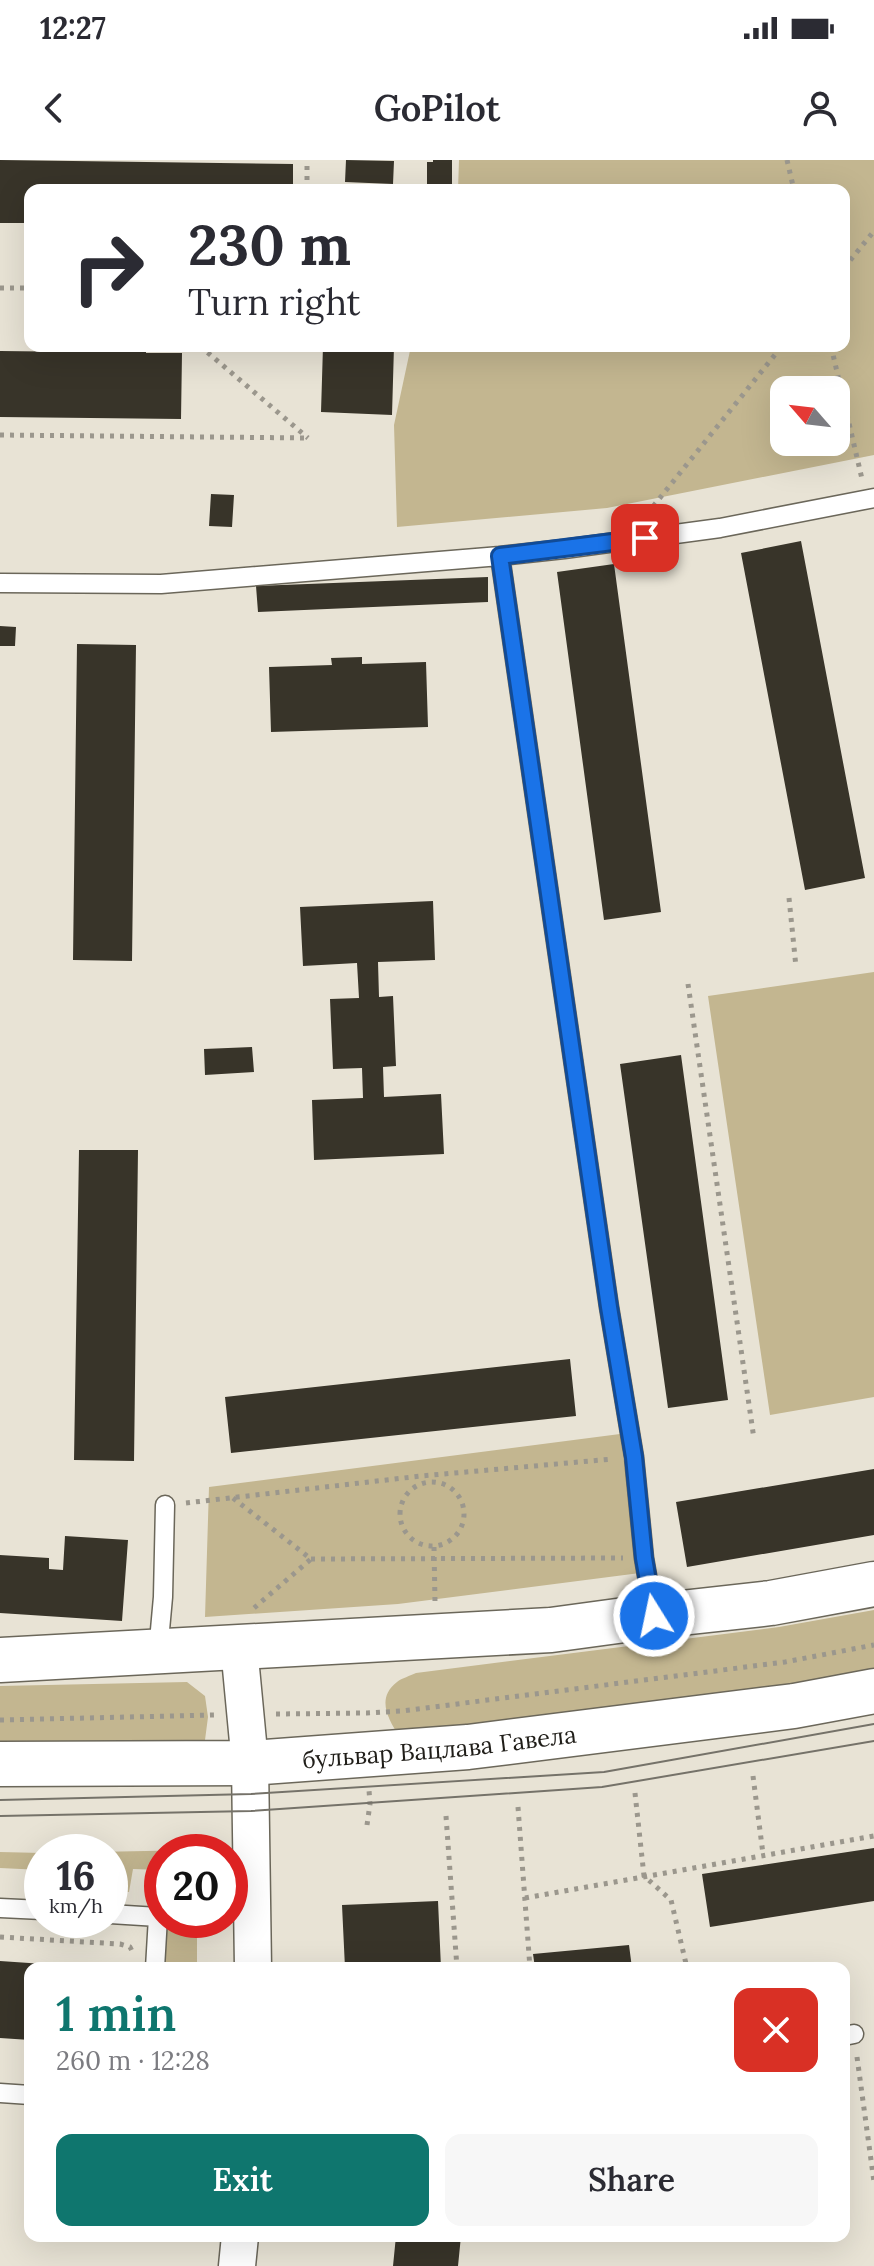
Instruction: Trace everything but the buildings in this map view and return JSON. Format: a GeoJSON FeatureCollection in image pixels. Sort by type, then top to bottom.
{"type":"FeatureCollection","features":[{"type":"Feature","properties":{"kind":"main road"},"geometry":{"type":"LineString","coordinates":[[0,1660],[158,1652],[242,1632],[551,1630],[771,1603],[874,1584]]}},
{"type":"Feature","properties":{"kind":"main road","name":"бульвар Вацлава Гавела"},"geometry":{"type":"LineString","coordinates":[[0,1764],[250,1763],[468,1747],[794,1706],[874,1691]]}},
{"type":"Feature","properties":{"kind":"street"},"geometry":{"type":"LineString","coordinates":[[242,1632],[250,1763],[253,1962]]}},
{"type":"Feature","properties":{"kind":"street"},"geometry":{"type":"LineString","coordinates":[[237,2266],[239,2242]]}},
{"type":"Feature","properties":{"kind":"lane"},"geometry":{"type":"LineString","coordinates":[[0,583],[161,584],[500,556],[720,528],[870,499]]}},
{"type":"Feature","properties":{"kind":"lane"},"geometry":{"type":"LineString","coordinates":[[500,556],[609,1307],[634,1457],[644,1558],[654,1616]]}},
{"type":"Feature","properties":{"kind":"lane"},"geometry":{"type":"LineString","coordinates":[[158,1652],[165,1505]]}},
{"type":"Feature","properties":{"kind":"lane"},"geometry":{"type":"LineString","coordinates":[[0,1908],[24,1909]]}},
{"type":"Feature","properties":{"kind":"lane"},"geometry":{"type":"LineString","coordinates":[[128,1915],[158,1917],[155,1962]]}},
{"type":"Feature","properties":{"kind":"lane"},"geometry":{"type":"LineString","coordinates":[[0,2093],[24,2095]]}},
{"type":"Feature","properties":{"kind":"path"},"geometry":{"type":"LineString","coordinates":[[307,160],[307,184]]}},
{"type":"Feature","properties":{"kind":"path"},"geometry":{"type":"LineString","coordinates":[[787,160],[793,184]]}},
{"type":"Feature","properties":{"kind":"path"},"geometry":{"type":"LineString","coordinates":[[850,261],[874,231]]}},
{"type":"Feature","properties":{"kind":"path"},"geometry":{"type":"LineString","coordinates":[[0,288],[24,288]]}},
{"type":"Feature","properties":{"kind":"path"},"geometry":{"type":"LineString","coordinates":[[0,435],[309,438],[207,352]]}},
{"type":"Feature","properties":{"kind":"path"},"geometry":{"type":"LineString","coordinates":[[626,540],[777,352]]}},
{"type":"Feature","properties":{"kind":"path"},"geometry":{"type":"LineString","coordinates":[[833,352],[870,499]]}},
{"type":"Feature","properties":{"kind":"path"},"geometry":{"type":"LineString","coordinates":[[789,898],[796,967]]}},
{"type":"Feature","properties":{"kind":"path"},"geometry":{"type":"LineString","coordinates":[[688,984],[754,1439]]}},
{"type":"Feature","properties":{"kind":"path"},"geometry":{"type":"LineString","coordinates":[[165,1505],[421,1476],[634,1457]]}},
{"type":"Feature","properties":{"kind":"path"},"geometry":{"type":"LineString","coordinates":[[421,1476],[428,1482]]}},
{"type":"Feature","properties":{"kind":"path"},"geometry":{"type":"LineString","coordinates":[[428,1482],[451,1488],[460,1497],[464,1509],[458,1534],[447,1543],[434,1547],[420,1545],[401,1526],[402,1501],[417,1485],[428,1482]]}},
{"type":"Feature","properties":{"kind":"path"},"geometry":{"type":"LineString","coordinates":[[232,1498],[311,1559],[644,1558]]}},
{"type":"Feature","properties":{"kind":"path"},"geometry":{"type":"LineString","coordinates":[[434,1547],[435,1611]]}},
{"type":"Feature","properties":{"kind":"path"},"geometry":{"type":"LineString","coordinates":[[242,1632],[311,1559]]}},
{"type":"Feature","properties":{"kind":"path"},"geometry":{"type":"LineString","coordinates":[[0,1720],[402,1711],[785,1662],[874,1645]]}},
{"type":"Feature","properties":{"kind":"path"},"geometry":{"type":"LineString","coordinates":[[753,1776],[763,1854]]}},
{"type":"Feature","properties":{"kind":"path"},"geometry":{"type":"LineString","coordinates":[[367,1825],[369,1788]]}},
{"type":"Feature","properties":{"kind":"path"},"geometry":{"type":"LineString","coordinates":[[635,1793],[644,1876],[671,1900],[686,1962]]}},
{"type":"Feature","properties":{"kind":"path"},"geometry":{"type":"LineString","coordinates":[[518,1807],[530,1962]]}},
{"type":"Feature","properties":{"kind":"path"},"geometry":{"type":"LineString","coordinates":[[446,1816],[457,1962]]}},
{"type":"Feature","properties":{"kind":"path"},"geometry":{"type":"LineString","coordinates":[[525,1898],[874,1836]]}},
{"type":"Feature","properties":{"kind":"path"},"geometry":{"type":"LineString","coordinates":[[0,1937],[120,1944],[130,1947],[137,1960]]}},
{"type":"Feature","properties":{"kind":"path"},"geometry":{"type":"LineString","coordinates":[[850,2041],[874,2182]]}},
{"type":"Feature","properties":{"kind":"shaded area"},"geometry":{"type":"Polygon","coordinates":[[[459,160],[874,160],[874,455],[607,508],[397,527],[394,425],[410,352],[850,352],[850,184],[458,184],[459,160]]]}},
{"type":"Feature","properties":{"kind":"shaded area"},"geometry":{"type":"Polygon","coordinates":[[[874,972],[874,1397],[770,1415],[708,996],[874,972]]]}},
{"type":"Feature","properties":{"kind":"shaded area"},"geometry":{"type":"Polygon","coordinates":[[[620,1434],[640,1573],[398,1604],[205,1617],[209,1487],[620,1434]]]}},
{"type":"Feature","properties":{"kind":"shaded area"},"geometry":{"type":"Polygon","coordinates":[[[874,1610],[874,1682],[399,1736],[386,1709],[391,1688],[416,1673],[779,1627],[874,1610]]]}},
{"type":"Feature","properties":{"kind":"shaded area"},"geometry":{"type":"Polygon","coordinates":[[[187,1682],[205,1696],[208,1717],[205,1740],[188,1751],[0,1749],[0,1686],[187,1682]]]}},
{"type":"Feature","properties":{"kind":"shaded area"},"geometry":{"type":"Polygon","coordinates":[[[128,1851],[144,1851],[144,1869],[133,1869],[129,1892],[128,1892],[128,1851]]]}},
{"type":"Feature","properties":{"kind":"shaded area"},"geometry":{"type":"Polygon","coordinates":[[[0,1852],[24,1853],[24,1869],[0,1868],[0,1852]]]}},
{"type":"Feature","properties":{"kind":"shaded area"},"geometry":{"type":"Polygon","coordinates":[[[166,1938],[197,1938],[197,1962],[165,1962],[166,1938]]]}},
{"type":"Feature","properties":{"kind":"tram line"},"geometry":{"type":"LineString","coordinates":[[0,1800],[251,1794],[604,1772],[874,1724]]}},
{"type":"Feature","properties":{"kind":"tram line"},"geometry":{"type":"LineString","coordinates":[[0,1816],[251,1811],[602,1787],[874,1741]]}},
{"type":"Feature","properties":{"kind":"route"},"geometry":{"type":"LineString","coordinates":[[645,538],[500,556],[609,1307],[634,1457],[644,1558],[654,1616]]}}]}
